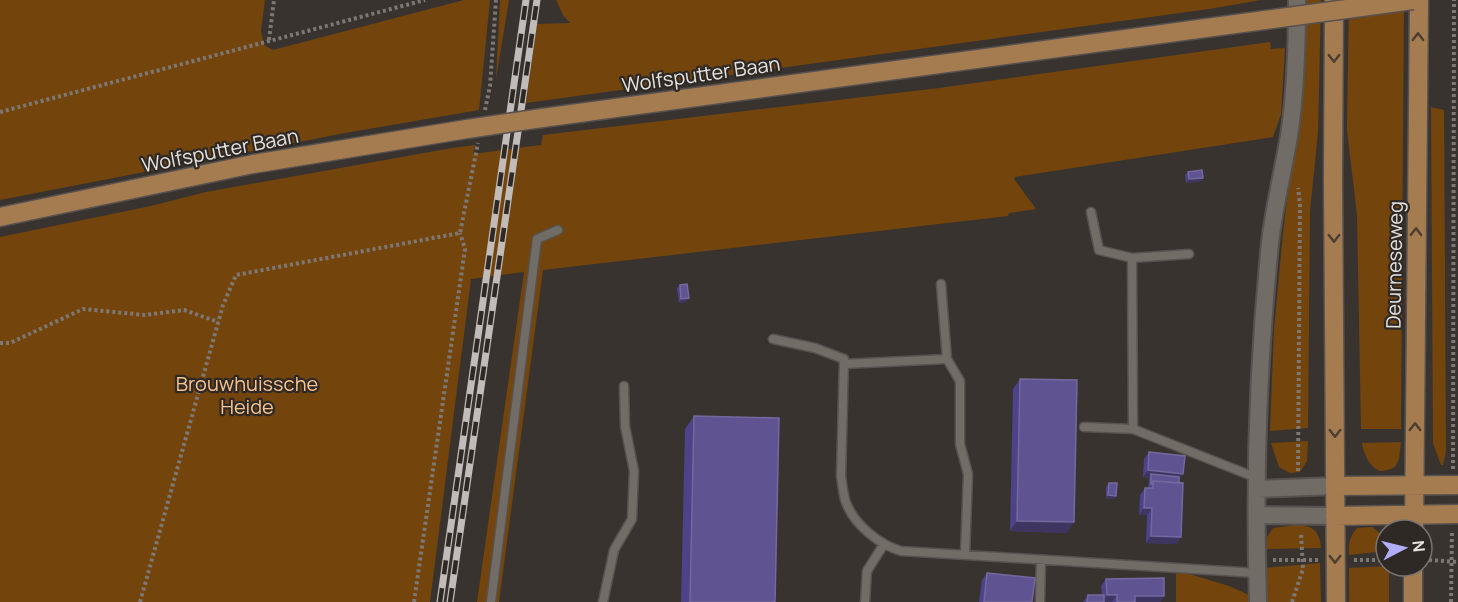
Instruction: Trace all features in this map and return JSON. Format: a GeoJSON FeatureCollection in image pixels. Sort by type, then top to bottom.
{"type":"FeatureCollection","features":[{"type":"Feature","properties":{"kind":"main road"},"geometry":{"type":"LineString","coordinates":[[1334,0],[1336,602]]}},
{"type":"Feature","properties":{"kind":"main road","name":"Wolfsputter Baan"},"geometry":{"type":"LineString","coordinates":[[0,217],[253,164],[473,136],[542,118],[1413,0]]}},
{"type":"Feature","properties":{"kind":"main road","name":"Deurneseweg"},"geometry":{"type":"LineString","coordinates":[[1414,518],[1419,0]]}},
{"type":"Feature","properties":{"kind":"main road"},"geometry":{"type":"LineString","coordinates":[[1335,486],[1455,486]]}},
{"type":"Feature","properties":{"kind":"main road"},"geometry":{"type":"LineString","coordinates":[[1434,519],[1455,514]]}},
{"type":"Feature","properties":{"kind":"main road"},"geometry":{"type":"LineString","coordinates":[[1335,516],[1374,519]]}},
{"type":"Feature","properties":{"kind":"main road"},"geometry":{"type":"LineString","coordinates":[[1413,578],[1413,602]]}},
{"type":"Feature","properties":{"kind":"street"},"geometry":{"type":"LineString","coordinates":[[1258,602],[1257,484],[1262,319],[1274,213],[1289,135],[1297,50],[1297,0]]}},
{"type":"Feature","properties":{"kind":"street"},"geometry":{"type":"LineString","coordinates":[[1257,484],[1299,488],[1335,486]]}},
{"type":"Feature","properties":{"kind":"street"},"geometry":{"type":"LineString","coordinates":[[1257,515],[1335,516]]}},
{"type":"Feature","properties":{"kind":"lane"},"geometry":{"type":"LineString","coordinates":[[1091,212],[1099,250],[1132,258],[1189,254]]}},
{"type":"Feature","properties":{"kind":"lane"},"geometry":{"type":"LineString","coordinates":[[491,602],[537,239],[558,230]]}},
{"type":"Feature","properties":{"kind":"lane"},"geometry":{"type":"LineString","coordinates":[[1132,258],[1133,429]]}},
{"type":"Feature","properties":{"kind":"lane"},"geometry":{"type":"LineString","coordinates":[[941,284],[947,359],[960,381],[960,444],[968,474],[965,555]]}},
{"type":"Feature","properties":{"kind":"lane"},"geometry":{"type":"LineString","coordinates":[[773,339],[815,348],[844,359],[841,477],[847,505],[854,516],[884,544],[901,551],[1041,560],[1257,566]]}},
{"type":"Feature","properties":{"kind":"lane"},"geometry":{"type":"LineString","coordinates":[[844,364],[947,359]]}},
{"type":"Feature","properties":{"kind":"lane"},"geometry":{"type":"LineString","coordinates":[[603,602],[614,550],[632,519],[634,471],[625,426],[624,386]]}},
{"type":"Feature","properties":{"kind":"lane"},"geometry":{"type":"LineString","coordinates":[[1084,427],[1133,429],[1257,484]]}},
{"type":"Feature","properties":{"kind":"lane"},"geometry":{"type":"LineString","coordinates":[[865,602],[867,571],[884,544]]}},
{"type":"Feature","properties":{"kind":"lane"},"geometry":{"type":"LineString","coordinates":[[1040,602],[1041,560]]}},
{"type":"Feature","properties":{"kind":"path"},"geometry":{"type":"LineString","coordinates":[[269,40],[274,0]]}},
{"type":"Feature","properties":{"kind":"path"},"geometry":{"type":"LineString","coordinates":[[0,112],[425,0]]}},
{"type":"Feature","properties":{"kind":"path"},"geometry":{"type":"LineString","coordinates":[[483,120],[490,86],[496,0]]}},
{"type":"Feature","properties":{"kind":"path"},"geometry":{"type":"LineString","coordinates":[[1454,0],[1455,486]]}},
{"type":"Feature","properties":{"kind":"path"},"geometry":{"type":"LineString","coordinates":[[414,602],[465,249],[460,233],[473,136]]}},
{"type":"Feature","properties":{"kind":"path"},"geometry":{"type":"LineString","coordinates":[[1298,185],[1300,204],[1299,488]]}},
{"type":"Feature","properties":{"kind":"path"},"geometry":{"type":"LineString","coordinates":[[140,602],[222,304],[236,275],[460,233]]}},
{"type":"Feature","properties":{"kind":"path"},"geometry":{"type":"LineString","coordinates":[[0,343],[10,344],[83,309],[145,315],[184,310],[218,322]]}},
{"type":"Feature","properties":{"kind":"path"},"geometry":{"type":"LineString","coordinates":[[1451,602],[1455,514]]}},
{"type":"Feature","properties":{"kind":"path"},"geometry":{"type":"LineString","coordinates":[[1292,602],[1303,569],[1300,515]]}},
{"type":"Feature","properties":{"kind":"path"},"geometry":{"type":"LineString","coordinates":[[1257,566],[1303,560]]}},
{"type":"Feature","properties":{"kind":"path"},"geometry":{"type":"LineString","coordinates":[[1434,560],[1458,562]]}},
{"type":"Feature","properties":{"kind":"green space"},"geometry":{"type":"Polygon","coordinates":[[[0,0],[265,0],[261,30],[264,45],[273,50],[464,0],[490,0],[479,110],[345,133],[0,200],[0,0]]]}},
{"type":"Feature","properties":{"kind":"green space"},"geometry":{"type":"Polygon","coordinates":[[[500,0],[509,0],[496,79],[500,0]]]}},
{"type":"Feature","properties":{"kind":"green space"},"geometry":{"type":"Polygon","coordinates":[[[556,0],[1261,0],[526,103],[537,24],[570,23],[563,15],[556,0]]]}},
{"type":"Feature","properties":{"kind":"green space"},"geometry":{"type":"Polygon","coordinates":[[[1302,0],[1321,0],[1318,132],[1310,211],[1308,428],[1270,431],[1274,329],[1296,128],[1302,0]]]}},
{"type":"Feature","properties":{"kind":"green space"},"geometry":{"type":"Polygon","coordinates":[[[1349,0],[1404,0],[1401,429],[1361,429],[1357,215],[1347,130],[1349,0]]]}},
{"type":"Feature","properties":{"kind":"green space","name":"Brouwhuissche Heide"},"geometry":{"type":"Polygon","coordinates":[[[1270,42],[1271,49],[1285,48],[1281,114],[1273,137],[1015,177],[1014,179],[1036,209],[1009,213],[1008,216],[543,270],[499,602],[477,602],[524,272],[471,279],[430,602],[0,602],[0,237],[151,206],[206,192],[452,148],[475,145],[473,154],[541,145],[543,135],[939,88],[1270,42]]]}},
{"type":"Feature","properties":{"kind":"green space"},"geometry":{"type":"Polygon","coordinates":[[[1431,107],[1444,110],[1446,451],[1443,465],[1441,465],[1433,443],[1431,107]]]}},
{"type":"Feature","properties":{"kind":"green space"},"geometry":{"type":"Polygon","coordinates":[[[1308,441],[1307,461],[1300,472],[1290,473],[1279,467],[1271,443],[1308,441]]]}},
{"type":"Feature","properties":{"kind":"green space"},"geometry":{"type":"Polygon","coordinates":[[[1401,442],[1399,459],[1395,467],[1381,471],[1370,464],[1362,443],[1401,442]]]}},
{"type":"Feature","properties":{"kind":"green space"},"geometry":{"type":"Polygon","coordinates":[[[1307,526],[1314,530],[1319,537],[1321,548],[1267,549],[1267,537],[1273,528],[1307,526]]]}},
{"type":"Feature","properties":{"kind":"green space"},"geometry":{"type":"Polygon","coordinates":[[[1357,528],[1374,529],[1374,552],[1349,555],[1350,540],[1357,528]]]}},
{"type":"Feature","properties":{"kind":"green space"},"geometry":{"type":"Polygon","coordinates":[[[1320,563],[1321,602],[1265,602],[1264,568],[1320,563]]]}},
{"type":"Feature","properties":{"kind":"green space"},"geometry":{"type":"Polygon","coordinates":[[[1374,567],[1374,578],[1389,578],[1389,602],[1349,602],[1349,568],[1374,567]]]}},
{"type":"Feature","properties":{"kind":"green space"},"geometry":{"type":"Polygon","coordinates":[[[1176,570],[1229,586],[1249,595],[1249,602],[1176,602],[1176,570]]]}},
{"type":"Feature","properties":{"kind":"building"},"geometry":{"type":"Polygon","coordinates":[[[1202,170],[1203,178],[1189,179],[1188,172],[1202,170]]]}},
{"type":"Feature","properties":{"kind":"building"},"geometry":{"type":"Polygon","coordinates":[[[687,284],[689,298],[681,299],[680,285],[687,284]]]}},
{"type":"Feature","properties":{"kind":"building"},"geometry":{"type":"Polygon","coordinates":[[[1020,379],[1077,380],[1074,522],[1017,521],[1020,379]]]}},
{"type":"Feature","properties":{"kind":"building"},"geometry":{"type":"Polygon","coordinates":[[[694,416],[779,418],[775,602],[690,602],[694,416]]]}},
{"type":"Feature","properties":{"kind":"building"},"geometry":{"type":"Polygon","coordinates":[[[1149,452],[1185,456],[1183,474],[1148,470],[1149,452]]]}},
{"type":"Feature","properties":{"kind":"building"},"geometry":{"type":"Polygon","coordinates":[[[1151,474],[1179,477],[1179,483],[1153,481],[1151,485],[1151,474]]]}},
{"type":"Feature","properties":{"kind":"building"},"geometry":{"type":"Polygon","coordinates":[[[1153,481],[1183,483],[1181,537],[1151,536],[1152,508],[1144,508],[1145,488],[1153,488],[1153,481]]]}},
{"type":"Feature","properties":{"kind":"building"},"geometry":{"type":"Polygon","coordinates":[[[1109,483],[1117,483],[1116,496],[1108,495],[1109,483]]]}},
{"type":"Feature","properties":{"kind":"building"},"geometry":{"type":"Polygon","coordinates":[[[987,573],[1035,578],[1032,602],[984,602],[987,573]]]}},
{"type":"Feature","properties":{"kind":"building"},"geometry":{"type":"Polygon","coordinates":[[[1164,578],[1164,596],[1135,596],[1135,602],[1117,602],[1117,595],[1107,595],[1106,579],[1164,578]]]}},
{"type":"Feature","properties":{"kind":"building"},"geometry":{"type":"Polygon","coordinates":[[[1088,595],[1104,595],[1104,602],[1087,602],[1088,595]]]}},
{"type":"Feature","properties":{"kind":"railway"},"geometry":{"type":"LineString","coordinates":[[440,602],[526,0]]}},
{"type":"Feature","properties":{"kind":"railway"},"geometry":{"type":"LineString","coordinates":[[450,602],[537,0]]}}]}
